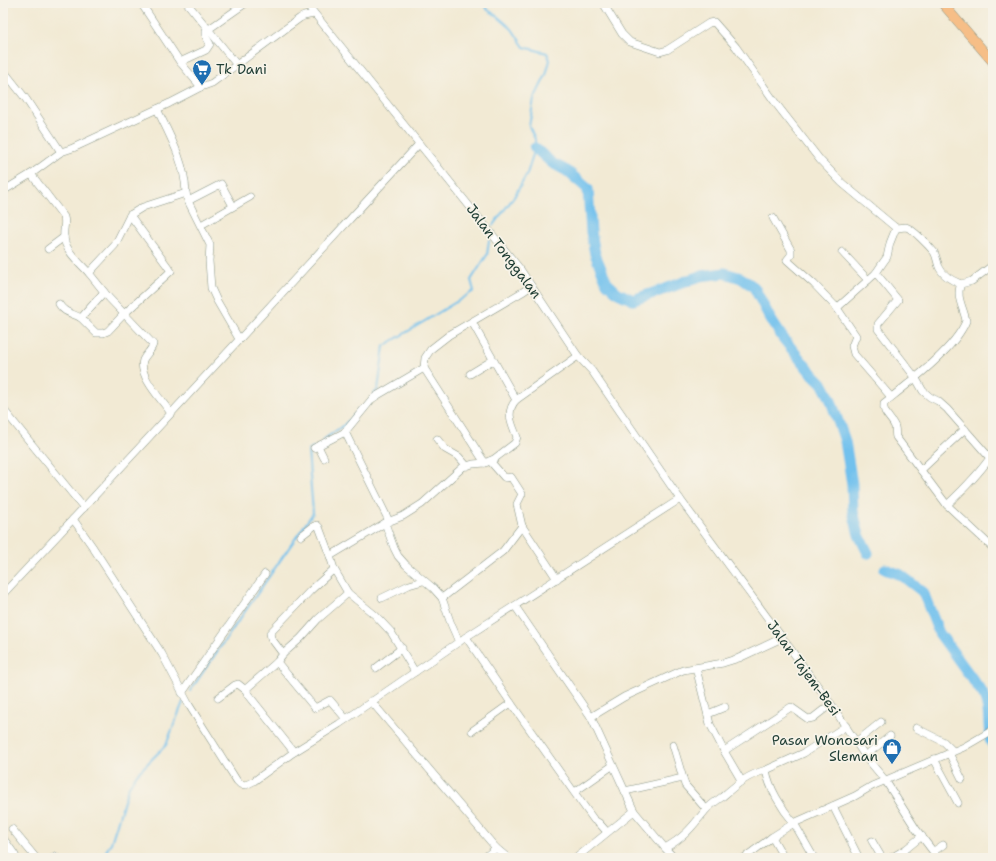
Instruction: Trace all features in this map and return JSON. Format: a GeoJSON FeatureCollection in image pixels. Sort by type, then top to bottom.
{"type":"FeatureCollection","features":[{"type":"Feature","properties":{"kind":"main road"},"geometry":{"type":"LineString","coordinates":[[942,3],[993,62]]}},
{"type":"Feature","properties":{"kind":"street"},"geometry":{"type":"LineString","coordinates":[[141,3],[180,62],[201,87]]}},
{"type":"Feature","properties":{"kind":"street"},"geometry":{"type":"LineString","coordinates":[[187,3],[237,65]]}},
{"type":"Feature","properties":{"kind":"street"},"geometry":{"type":"LineString","coordinates":[[180,62],[206,50],[210,44],[206,34],[208,30],[246,3]]}},
{"type":"Feature","properties":{"kind":"street","name":"Jalan Tonggalan"},"geometry":{"type":"LineString","coordinates":[[306,3],[520,268],[578,356],[592,371],[680,499]]}},
{"type":"Feature","properties":{"kind":"street"},"geometry":{"type":"LineString","coordinates":[[603,3],[622,34],[630,42],[660,52],[667,50],[709,22],[714,22],[736,47],[777,105],[820,160],[842,183],[896,228],[905,227],[914,232],[934,252],[937,258],[938,266],[943,273],[955,282],[961,284],[972,281],[993,265]]}},
{"type":"Feature","properties":{"kind":"street"},"geometry":{"type":"LineString","coordinates":[[3,191],[31,174],[61,152],[73,148],[212,83],[300,18],[306,15],[314,14]]}},
{"type":"Feature","properties":{"kind":"street"},"geometry":{"type":"LineString","coordinates":[[3,70],[26,99],[61,152]]}},
{"type":"Feature","properties":{"kind":"street"},"geometry":{"type":"LineString","coordinates":[[157,109],[177,150],[184,176],[188,201],[210,245],[209,261],[211,288],[239,339]]}},
{"type":"Feature","properties":{"kind":"street"},"geometry":{"type":"LineString","coordinates":[[3,594],[84,508],[170,412],[420,144]]}},
{"type":"Feature","properties":{"kind":"street"},"geometry":{"type":"LineString","coordinates":[[31,174],[64,217],[65,243],[71,252],[104,292],[153,344],[143,361],[142,369],[147,380],[170,412]]}},
{"type":"Feature","properties":{"kind":"street"},"geometry":{"type":"LineString","coordinates":[[188,201],[221,184],[233,206]]}},
{"type":"Feature","properties":{"kind":"street"},"geometry":{"type":"LineString","coordinates":[[89,273],[114,245],[130,215],[143,207],[186,193]]}},
{"type":"Feature","properties":{"kind":"street"},"geometry":{"type":"LineString","coordinates":[[201,225],[250,196]]}},
{"type":"Feature","properties":{"kind":"street"},"geometry":{"type":"LineString","coordinates":[[58,304],[66,312],[81,318],[96,333],[100,334],[108,331],[124,314],[171,271],[130,215]]}},
{"type":"Feature","properties":{"kind":"street"},"geometry":{"type":"LineString","coordinates":[[773,218],[791,250],[791,255],[787,260],[814,284],[837,308],[856,336],[852,346],[854,354],[892,397]]}},
{"type":"Feature","properties":{"kind":"street"},"geometry":{"type":"LineString","coordinates":[[837,308],[876,273],[887,257],[890,243],[896,228]]}},
{"type":"Feature","properties":{"kind":"street"},"geometry":{"type":"LineString","coordinates":[[48,249],[64,237]]}},
{"type":"Feature","properties":{"kind":"street"},"geometry":{"type":"LineString","coordinates":[[842,252],[868,280]]}},
{"type":"Feature","properties":{"kind":"street"},"geometry":{"type":"LineString","coordinates":[[876,273],[898,300],[878,324],[878,329],[927,394],[947,409],[992,456],[974,478],[947,505]]}},
{"type":"Feature","properties":{"kind":"street"},"geometry":{"type":"LineString","coordinates":[[961,284],[959,288],[959,298],[965,315],[966,321],[964,325],[940,356],[884,403],[884,412],[894,426],[896,437],[947,505],[993,548]]}},
{"type":"Feature","properties":{"kind":"street"},"geometry":{"type":"LineString","coordinates":[[531,286],[449,335],[431,349],[425,358],[424,368],[488,462],[504,477],[512,478],[522,494],[517,504],[522,526],[557,579]]}},
{"type":"Feature","properties":{"kind":"street"},"geometry":{"type":"LineString","coordinates":[[81,318],[104,292]]}},
{"type":"Feature","properties":{"kind":"street"},"geometry":{"type":"LineString","coordinates":[[472,322],[516,400]]}},
{"type":"Feature","properties":{"kind":"street"},"geometry":{"type":"LineString","coordinates":[[330,556],[387,522],[404,516],[422,504],[463,467],[488,462],[509,448],[517,440],[509,418],[510,409],[516,400],[578,356]]}},
{"type":"Feature","properties":{"kind":"street"},"geometry":{"type":"LineString","coordinates":[[470,374],[493,360]]}},
{"type":"Feature","properties":{"kind":"street"},"geometry":{"type":"LineString","coordinates":[[324,458],[316,447],[345,432],[372,399],[424,368]]}},
{"type":"Feature","properties":{"kind":"street"},"geometry":{"type":"LineString","coordinates":[[3,409],[84,508]]}},
{"type":"Feature","properties":{"kind":"street"},"geometry":{"type":"LineString","coordinates":[[921,470],[965,429]]}},
{"type":"Feature","properties":{"kind":"street"},"geometry":{"type":"LineString","coordinates":[[345,432],[387,522],[394,548],[398,556],[442,598],[451,624],[460,642]]}},
{"type":"Feature","properties":{"kind":"street"},"geometry":{"type":"LineString","coordinates":[[438,439],[445,449],[459,457],[467,466]]}},
{"type":"Feature","properties":{"kind":"street"},"geometry":{"type":"LineString","coordinates":[[73,519],[162,654],[189,705],[240,784],[246,785],[466,637],[680,499]]}},
{"type":"Feature","properties":{"kind":"street","name":"Jalan Tajem-Besi"},"geometry":{"type":"LineString","coordinates":[[680,499],[831,704],[865,756],[885,780],[938,858]]}},
{"type":"Feature","properties":{"kind":"street"},"geometry":{"type":"LineString","coordinates":[[301,536],[314,526],[319,527],[334,569],[348,593],[375,615],[391,632],[402,648],[415,672]]}},
{"type":"Feature","properties":{"kind":"street"},"geometry":{"type":"LineString","coordinates":[[442,598],[504,551],[522,526]]}},
{"type":"Feature","properties":{"kind":"street"},"geometry":{"type":"LineString","coordinates":[[283,654],[271,638],[270,633],[310,591],[334,569]]}},
{"type":"Feature","properties":{"kind":"street"},"geometry":{"type":"LineString","coordinates":[[182,693],[265,574]]}},
{"type":"Feature","properties":{"kind":"street"},"geometry":{"type":"LineString","coordinates":[[382,598],[409,585],[423,581]]}},
{"type":"Feature","properties":{"kind":"street"},"geometry":{"type":"LineString","coordinates":[[247,691],[251,684],[277,662],[318,619],[348,593]]}},
{"type":"Feature","properties":{"kind":"street"},"geometry":{"type":"LineString","coordinates":[[515,606],[590,717],[634,812],[674,858]]}},
{"type":"Feature","properties":{"kind":"street"},"geometry":{"type":"LineString","coordinates":[[466,637],[576,796],[594,820],[607,832]]}},
{"type":"Feature","properties":{"kind":"street"},"geometry":{"type":"LineString","coordinates":[[590,717],[624,697],[683,670],[723,663],[739,658],[782,638]]}},
{"type":"Feature","properties":{"kind":"street"},"geometry":{"type":"LineString","coordinates":[[376,668],[402,648]]}},
{"type":"Feature","properties":{"kind":"street"},"geometry":{"type":"LineString","coordinates":[[277,662],[315,708],[330,700],[346,719]]}},
{"type":"Feature","properties":{"kind":"street"},"geometry":{"type":"LineString","coordinates":[[696,668],[710,724],[741,780]]}},
{"type":"Feature","properties":{"kind":"street"},"geometry":{"type":"LineString","coordinates":[[218,698],[238,684],[247,691],[294,752]]}},
{"type":"Feature","properties":{"kind":"street"},"geometry":{"type":"LineString","coordinates":[[371,701],[496,848],[508,858]]}},
{"type":"Feature","properties":{"kind":"street"},"geometry":{"type":"LineString","coordinates":[[472,731],[511,702]]}},
{"type":"Feature","properties":{"kind":"street"},"geometry":{"type":"LineString","coordinates":[[724,751],[792,707],[808,719],[812,718],[831,704]]}},
{"type":"Feature","properties":{"kind":"street"},"geometry":{"type":"LineString","coordinates":[[708,714],[725,707]]}},
{"type":"Feature","properties":{"kind":"street"},"geometry":{"type":"LineString","coordinates":[[856,742],[882,722]]}},
{"type":"Feature","properties":{"kind":"street"},"geometry":{"type":"LineString","coordinates":[[665,848],[689,831],[706,810],[741,780],[804,753],[846,726]]}},
{"type":"Feature","properties":{"kind":"street"},"geometry":{"type":"LineString","coordinates":[[916,728],[944,742],[951,752],[962,779]]}},
{"type":"Feature","properties":{"kind":"street"},"geometry":{"type":"LineString","coordinates":[[744,858],[794,822],[833,806],[885,780],[951,752],[993,730]]}},
{"type":"Feature","properties":{"kind":"street"},"geometry":{"type":"LineString","coordinates":[[865,756],[890,736]]}},
{"type":"Feature","properties":{"kind":"street"},"geometry":{"type":"LineString","coordinates":[[673,745],[686,787],[706,810]]}},
{"type":"Feature","properties":{"kind":"street"},"geometry":{"type":"LineString","coordinates":[[934,759],[958,803]]}},
{"type":"Feature","properties":{"kind":"street"},"geometry":{"type":"LineString","coordinates":[[576,791],[612,766]]}},
{"type":"Feature","properties":{"kind":"street"},"geometry":{"type":"LineString","coordinates":[[766,770],[767,778],[777,798],[788,816],[794,822],[814,858]]}},
{"type":"Feature","properties":{"kind":"street"},"geometry":{"type":"LineString","coordinates":[[624,791],[683,778]]}},
{"type":"Feature","properties":{"kind":"street"},"geometry":{"type":"LineString","coordinates":[[833,806],[859,858]]}},
{"type":"Feature","properties":{"kind":"street"},"geometry":{"type":"LineString","coordinates":[[576,858],[634,812]]}},
{"type":"Feature","properties":{"kind":"street"},"geometry":{"type":"LineString","coordinates":[[12,829],[36,858]]}},
{"type":"Feature","properties":{"kind":"street"},"geometry":{"type":"LineString","coordinates":[[891,858],[906,849],[922,836]]}},
{"type":"Feature","properties":{"kind":"street"},"geometry":{"type":"LineString","coordinates":[[772,837],[784,858]]}},
{"type":"Feature","properties":{"kind":"street"},"geometry":{"type":"LineString","coordinates":[[3,838],[16,858]]}},
{"type":"Feature","properties":{"kind":"street"},"geometry":{"type":"LineString","coordinates":[[872,841],[882,858]]}},
{"type":"Feature","properties":{"kind":"street"},"geometry":{"type":"LineString","coordinates":[[934,851],[943,845]]}},
{"type":"Feature","properties":{"kind":"street"},"geometry":{"type":"LineString","coordinates":[[484,858],[496,848]]}},
{"type":"Feature","properties":{"kind":"waterway"},"geometry":{"type":"LineString","coordinates":[[482,3],[488,10],[512,29],[524,47],[547,53],[550,60],[546,75],[534,99],[529,126],[535,139],[535,148],[527,174],[514,197],[493,225]]}},
{"type":"Feature","properties":{"kind":"waterway"},"geometry":{"type":"LineString","coordinates":[[535,148],[552,163],[567,171],[588,189],[591,232],[595,254],[607,283],[618,293],[633,300],[700,276],[725,273],[741,278],[754,287],[771,320],[783,338],[808,369],[822,383],[830,398],[845,441],[852,484],[853,511],[859,535],[868,553]]}},
{"type":"Feature","properties":{"kind":"waterway"},"geometry":{"type":"LineString","coordinates":[[373,395],[378,389],[384,346],[474,291],[471,280],[487,255],[489,241]]}},
{"type":"Feature","properties":{"kind":"waterway"},"geometry":{"type":"LineString","coordinates":[[323,440],[344,425],[358,411]]}},
{"type":"Feature","properties":{"kind":"waterway"},"geometry":{"type":"LineString","coordinates":[[190,691],[313,513],[308,450],[313,447]]}},
{"type":"Feature","properties":{"kind":"waterway"},"geometry":{"type":"LineString","coordinates":[[885,569],[901,575],[923,592],[939,633],[984,695],[988,709],[990,739],[993,745]]}},
{"type":"Feature","properties":{"kind":"waterway"},"geometry":{"type":"LineString","coordinates":[[102,858],[111,843],[128,788],[137,774],[166,745],[183,702]]}},
{"type":"Feature","properties":{"kind":"place","name":"Tk Dani"},"geometry":{"type":"Point","coordinates":[202,86]}},
{"type":"Feature","properties":{"kind":"place","name":"Pasar Wonosari Sleman"},"geometry":{"type":"Point","coordinates":[892,765]}}]}
